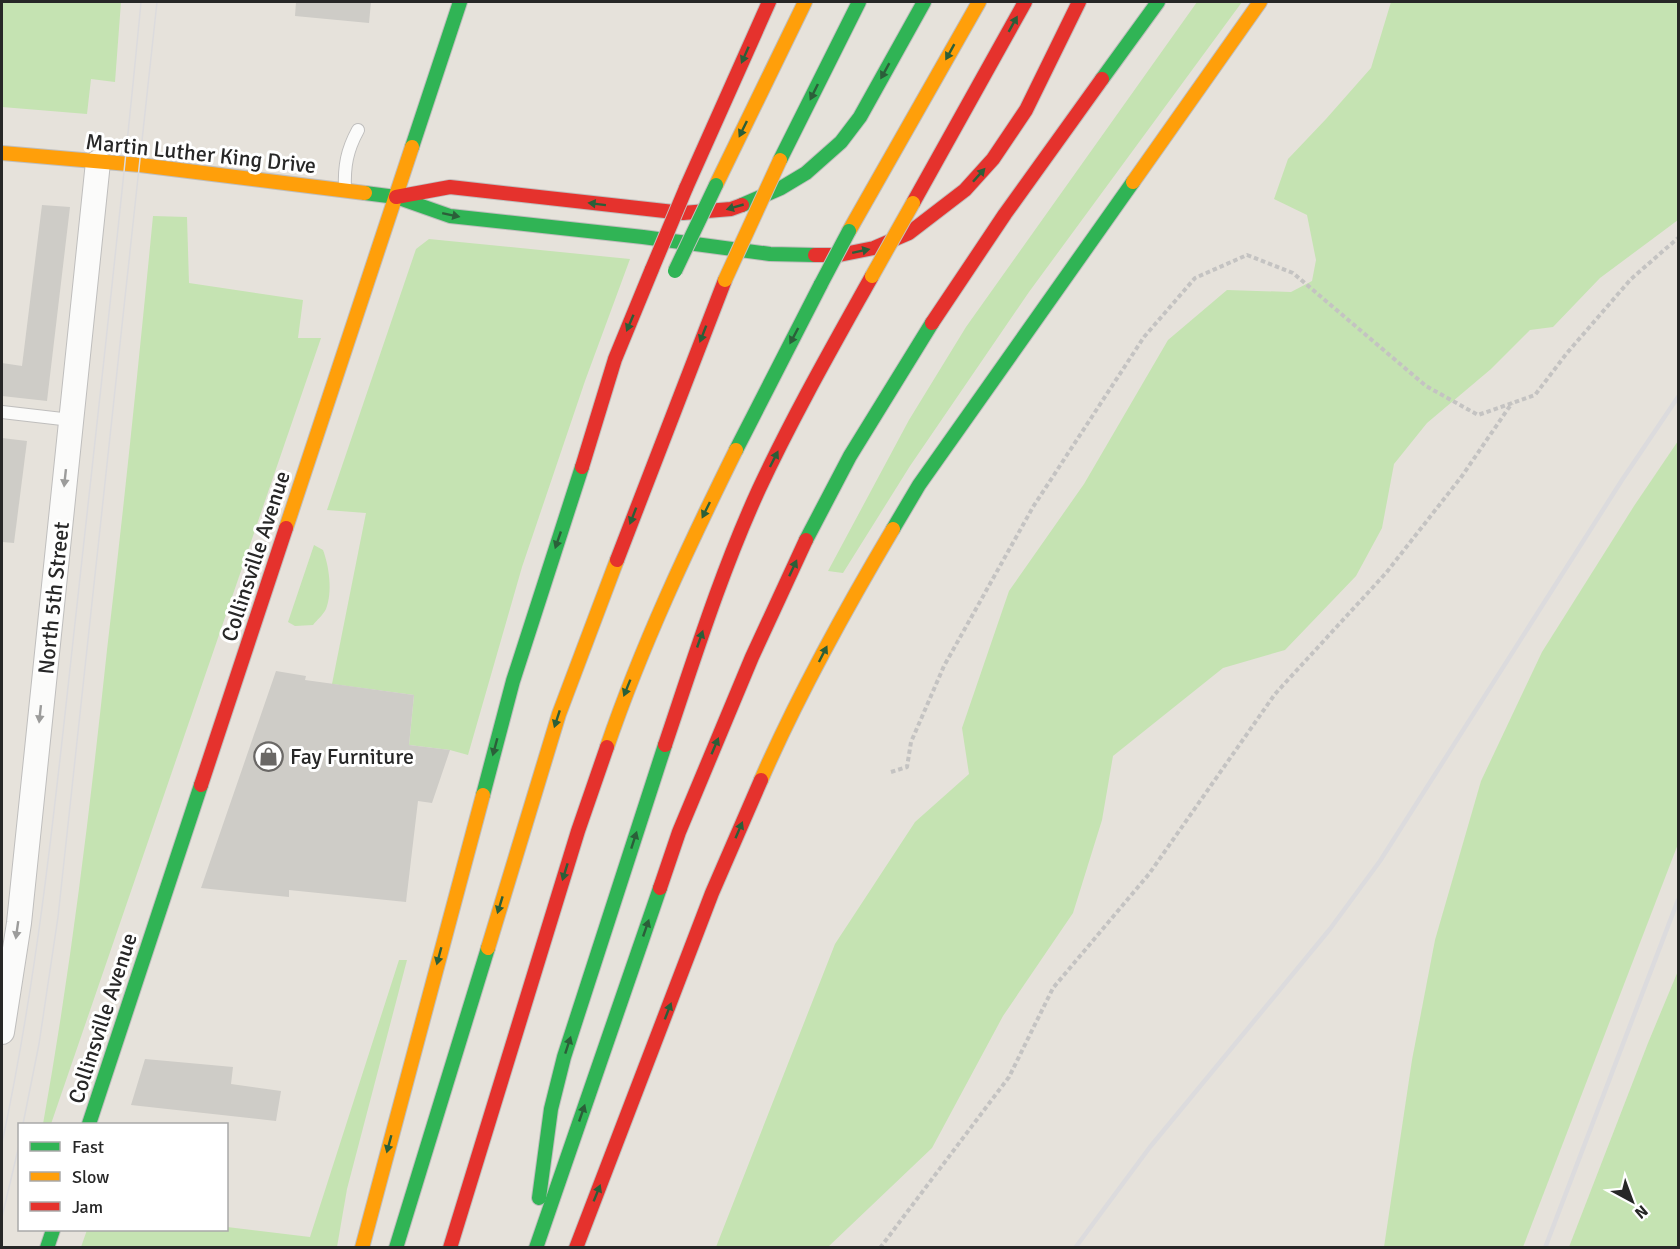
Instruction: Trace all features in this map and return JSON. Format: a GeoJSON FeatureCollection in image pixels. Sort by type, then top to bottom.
{"type":"FeatureCollection","features":[{"type":"Feature","properties":{"kind":"main road","name":"Collinsville Avenue"},"geometry":{"type":"LineString","coordinates":[[90,1123],[460,2]]}},
{"type":"Feature","properties":{"kind":"main road"},"geometry":{"type":"LineString","coordinates":[[362,1248],[513,681],[577,485],[615,359],[686,188],[769,2]]}},
{"type":"Feature","properties":{"kind":"main road"},"geometry":{"type":"LineString","coordinates":[[672,277],[806,2]]}},
{"type":"Feature","properties":{"kind":"main road"},"geometry":{"type":"LineString","coordinates":[[396,1248],[559,714],[725,280],[780,160],[859,2]]}},
{"type":"Feature","properties":{"kind":"main road"},"geometry":{"type":"LineString","coordinates":[[396,197],[450,187],[683,213],[731,209],[750,202],[781,188],[806,173],[841,142],[860,117],[924,2]]}},
{"type":"Feature","properties":{"kind":"main road"},"geometry":{"type":"LineString","coordinates":[[450,1248],[574,842],[626,691],[681,562],[752,418],[849,231],[979,2]]}},
{"type":"Feature","properties":{"kind":"main road"},"geometry":{"type":"LineString","coordinates":[[536,1248],[541,1176],[551,1109],[564,1057],[700,639],[727,564],[759,489],[801,404],[1025,2]]}},
{"type":"Feature","properties":{"kind":"main road"},"geometry":{"type":"LineString","coordinates":[[396,197],[450,216],[643,237],[770,254],[839,255],[874,248],[909,233],[965,190],[993,159],[1026,110],[1079,2]]}},
{"type":"Feature","properties":{"kind":"main road"},"geometry":{"type":"LineString","coordinates":[[536,1248],[679,832],[752,657],[800,552],[850,456],[920,341],[1005,214],[1158,2]]}},
{"type":"Feature","properties":{"kind":"main road"},"geometry":{"type":"LineString","coordinates":[[576,1248],[712,893],[774,750],[852,597],[919,485],[1260,2]]}},
{"type":"Feature","properties":{"kind":"main road","name":"Martin Luther King Drive"},"geometry":{"type":"LineString","coordinates":[[2,153],[140,165],[396,197]]}},
{"type":"Feature","properties":{"kind":"main road"},"geometry":{"type":"LineString","coordinates":[[577,485],[623,382]]}},
{"type":"Feature","properties":{"kind":"main road"},"geometry":{"type":"LineString","coordinates":[[47,1248],[53,1231]]}},
{"type":"Feature","properties":{"kind":"street","name":"North 5th Street"},"geometry":{"type":"LineString","coordinates":[[2,1032],[19,923],[98,162]]}},
{"type":"Feature","properties":{"kind":"lane"},"geometry":{"type":"LineString","coordinates":[[345,191],[344,167],[347,153],[358,130]]}},
{"type":"Feature","properties":{"kind":"lane"},"geometry":{"type":"LineString","coordinates":[[2,412],[71,420]]}},
{"type":"Feature","properties":{"kind":"path"},"geometry":{"type":"LineString","coordinates":[[891,772],[907,767],[911,742],[944,666],[1033,507],[1144,338],[1195,278],[1248,255],[1293,273],[1426,386],[1478,415],[1535,395],[1567,353],[1631,279],[1678,238]]}},
{"type":"Feature","properties":{"kind":"path"},"geometry":{"type":"LineString","coordinates":[[880,1248],[1009,1077],[1053,988],[1149,874],[1275,694],[1386,573],[1462,476],[1513,403]]}},
{"type":"Feature","properties":{"kind":"green space"},"geometry":{"type":"Polygon","coordinates":[[[2,2],[121,2],[115,82],[91,79],[87,114],[2,107],[2,2]]]}},
{"type":"Feature","properties":{"kind":"green space"},"geometry":{"type":"Polygon","coordinates":[[[1197,2],[1242,2],[1029,292],[910,466],[843,573],[828,571],[909,420],[966,327],[1197,2]]]}},
{"type":"Feature","properties":{"kind":"green space"},"geometry":{"type":"Polygon","coordinates":[[[1391,2],[1678,2],[1678,220],[1600,278],[1553,327],[1530,330],[1491,369],[1427,423],[1394,464],[1382,528],[1356,576],[1285,650],[1223,668],[1113,756],[1102,820],[1073,913],[1003,1016],[932,1148],[828,1247],[716,1247],[835,944],[915,822],[969,774],[962,728],[1009,591],[1084,484],[1168,340],[1227,290],[1291,292],[1312,281],[1316,260],[1307,215],[1274,199],[1288,159],[1371,68],[1391,2]]]}},
{"type":"Feature","properties":{"kind":"green space"},"geometry":{"type":"Polygon","coordinates":[[[153,216],[187,217],[189,283],[303,300],[298,338],[321,338],[51,1123],[43,1123],[87,829],[153,216]]]}},
{"type":"Feature","properties":{"kind":"green space"},"geometry":{"type":"Polygon","coordinates":[[[429,239],[630,259],[585,381],[522,567],[468,755],[450,750],[409,745],[414,695],[332,684],[366,513],[327,510],[416,249],[429,239]]]}},
{"type":"Feature","properties":{"kind":"green space"},"geometry":{"type":"Polygon","coordinates":[[[1678,441],[1678,844],[1523,1247],[1384,1247],[1412,1060],[1435,940],[1481,781],[1542,652],[1678,441]]]}},
{"type":"Feature","properties":{"kind":"green space"},"geometry":{"type":"Polygon","coordinates":[[[314,545],[323,550],[327,564],[330,587],[328,602],[325,611],[313,625],[295,626],[288,622],[314,545]]]}},
{"type":"Feature","properties":{"kind":"green space"},"geometry":{"type":"Polygon","coordinates":[[[399,960],[407,960],[347,1189],[337,1247],[81,1247],[87,1231],[228,1231],[228,1227],[310,1237],[399,960]]]}},
{"type":"Feature","properties":{"kind":"green space"},"geometry":{"type":"Polygon","coordinates":[[[1678,971],[1678,1247],[1569,1247],[1648,1043],[1678,971]]]}},
{"type":"Feature","properties":{"kind":"building"},"geometry":{"type":"Polygon","coordinates":[[[296,2],[371,2],[369,23],[295,16],[296,2]]]}},
{"type":"Feature","properties":{"kind":"building"},"geometry":{"type":"Polygon","coordinates":[[[42,205],[70,207],[47,401],[2,396],[2,363],[22,366],[42,205]]]}},
{"type":"Feature","properties":{"kind":"building"},"geometry":{"type":"Polygon","coordinates":[[[2,438],[27,441],[14,543],[2,542],[2,438]]]}},
{"type":"Feature","properties":{"kind":"building"},"geometry":{"type":"Polygon","coordinates":[[[276,671],[306,676],[305,680],[414,695],[409,745],[450,750],[432,803],[418,801],[406,902],[289,890],[289,897],[201,888],[276,671]]]}},
{"type":"Feature","properties":{"kind":"building"},"geometry":{"type":"Polygon","coordinates":[[[145,1059],[233,1067],[231,1084],[281,1091],[276,1121],[131,1105],[145,1059]]]}},
{"type":"Feature","properties":{"kind":"tram line"},"geometry":{"type":"LineString","coordinates":[[2,1143],[27,1010],[54,808],[141,2]]}},
{"type":"Feature","properties":{"kind":"tram line"},"geometry":{"type":"LineString","coordinates":[[23,1123],[39,1044],[58,917],[157,2]]}},
{"type":"Feature","properties":{"kind":"tram line"},"geometry":{"type":"LineString","coordinates":[[2,1217],[18,1149]]}},
{"type":"Feature","properties":{"kind":"railway"},"geometry":{"type":"LineString","coordinates":[[1075,1248],[1150,1147],[1330,929],[1380,861],[1622,480],[1678,397]]}},
{"type":"Feature","properties":{"kind":"railway"},"geometry":{"type":"LineString","coordinates":[[1545,1248],[1678,900]]}},
{"type":"Feature","properties":{"kind":"traffic: fast"},"geometry":{"type":"LineString","coordinates":[[412,147],[460,2]]}},
{"type":"Feature","properties":{"kind":"traffic: fast"},"geometry":{"type":"LineString","coordinates":[[780,160],[859,2]]}},
{"type":"Feature","properties":{"kind":"traffic: fast"},"geometry":{"type":"LineString","coordinates":[[742,205],[781,188],[806,173],[841,142],[860,117],[924,2]]}},
{"type":"Feature","properties":{"kind":"traffic: fast"},"geometry":{"type":"LineString","coordinates":[[1102,79],[1158,2]]}},
{"type":"Feature","properties":{"kind":"traffic: fast"},"geometry":{"type":"LineString","coordinates":[[893,529],[919,485],[1133,182]]}},
{"type":"Feature","properties":{"kind":"traffic: fast"},"geometry":{"type":"LineString","coordinates":[[675,271],[716,185]]}},
{"type":"Feature","properties":{"kind":"traffic: fast"},"geometry":{"type":"LineString","coordinates":[[365,193],[396,197],[450,216],[643,237],[770,254],[815,255]]}},
{"type":"Feature","properties":{"kind":"traffic: fast"},"geometry":{"type":"LineString","coordinates":[[821,284],[849,231]]}},
{"type":"Feature","properties":{"kind":"traffic: fast"},"geometry":{"type":"LineString","coordinates":[[736,450],[821,284]]}},
{"type":"Feature","properties":{"kind":"traffic: fast"},"geometry":{"type":"LineString","coordinates":[[806,540],[850,456],[932,323]]}},
{"type":"Feature","properties":{"kind":"traffic: fast"},"geometry":{"type":"LineString","coordinates":[[483,795],[513,681],[582,467]]}},
{"type":"Feature","properties":{"kind":"traffic: fast"},"geometry":{"type":"LineString","coordinates":[[539,1198],[551,1109],[564,1057],[665,745]]}},
{"type":"Feature","properties":{"kind":"traffic: fast"},"geometry":{"type":"LineString","coordinates":[[89,1123],[201,785]]}},
{"type":"Feature","properties":{"kind":"traffic: fast"},"geometry":{"type":"LineString","coordinates":[[536,1248],[660,888]]}},
{"type":"Feature","properties":{"kind":"traffic: fast"},"geometry":{"type":"LineString","coordinates":[[396,1248],[488,948]]}},
{"type":"Feature","properties":{"kind":"traffic: fast"},"geometry":{"type":"LineString","coordinates":[[47,1248],[53,1231]]}},
{"type":"Feature","properties":{"kind":"traffic: slow"},"geometry":{"type":"LineString","coordinates":[[716,185],[805,2]]}},
{"type":"Feature","properties":{"kind":"traffic: slow"},"geometry":{"type":"LineString","coordinates":[[849,231],[979,2]]}},
{"type":"Feature","properties":{"kind":"traffic: slow"},"geometry":{"type":"LineString","coordinates":[[1133,182],[1260,2]]}},
{"type":"Feature","properties":{"kind":"traffic: slow"},"geometry":{"type":"LineString","coordinates":[[286,528],[412,147]]}},
{"type":"Feature","properties":{"kind":"traffic: slow"},"geometry":{"type":"LineString","coordinates":[[2,153],[140,165],[365,193]]}},
{"type":"Feature","properties":{"kind":"traffic: slow"},"geometry":{"type":"LineString","coordinates":[[725,280],[780,160]]}},
{"type":"Feature","properties":{"kind":"traffic: slow"},"geometry":{"type":"LineString","coordinates":[[872,276],[913,203]]}},
{"type":"Feature","properties":{"kind":"traffic: slow"},"geometry":{"type":"LineString","coordinates":[[607,747],[635,671],[667,597],[736,450]]}},
{"type":"Feature","properties":{"kind":"traffic: slow"},"geometry":{"type":"LineString","coordinates":[[761,780],[823,652],[893,529]]}},
{"type":"Feature","properties":{"kind":"traffic: slow"},"geometry":{"type":"LineString","coordinates":[[488,948],[559,714],[617,560]]}},
{"type":"Feature","properties":{"kind":"traffic: slow"},"geometry":{"type":"LineString","coordinates":[[362,1248],[483,795]]}},
{"type":"Feature","properties":{"kind":"traffic: jam"},"geometry":{"type":"LineString","coordinates":[[686,188],[769,2]]}},
{"type":"Feature","properties":{"kind":"traffic: jam"},"geometry":{"type":"LineString","coordinates":[[913,203],[1025,2]]}},
{"type":"Feature","properties":{"kind":"traffic: jam"},"geometry":{"type":"LineString","coordinates":[[815,255],[839,255],[874,248],[909,233],[965,190],[993,159],[1026,110],[1079,2]]}},
{"type":"Feature","properties":{"kind":"traffic: jam"},"geometry":{"type":"LineString","coordinates":[[932,323],[1005,214],[1102,79]]}},
{"type":"Feature","properties":{"kind":"traffic: jam"},"geometry":{"type":"LineString","coordinates":[[396,197],[450,187],[683,213],[731,209],[742,205]]}},
{"type":"Feature","properties":{"kind":"traffic: jam"},"geometry":{"type":"LineString","coordinates":[[652,269],[686,188]]}},
{"type":"Feature","properties":{"kind":"traffic: jam"},"geometry":{"type":"LineString","coordinates":[[582,467],[615,359],[652,269]]}},
{"type":"Feature","properties":{"kind":"traffic: jam"},"geometry":{"type":"LineString","coordinates":[[665,745],[697,648],[745,520],[799,408],[872,276]]}},
{"type":"Feature","properties":{"kind":"traffic: jam"},"geometry":{"type":"LineString","coordinates":[[617,560],[725,280]]}},
{"type":"Feature","properties":{"kind":"traffic: jam"},"geometry":{"type":"LineString","coordinates":[[201,785],[286,528]]}},
{"type":"Feature","properties":{"kind":"traffic: jam"},"geometry":{"type":"LineString","coordinates":[[660,888],[679,832],[752,657],[806,540]]}},
{"type":"Feature","properties":{"kind":"traffic: jam"},"geometry":{"type":"LineString","coordinates":[[450,1248],[578,831],[607,747]]}},
{"type":"Feature","properties":{"kind":"traffic: jam"},"geometry":{"type":"LineString","coordinates":[[576,1248],[712,893],[761,780]]}},
{"type":"Feature","properties":{"kind":"place","name":"Fay Furniture"},"geometry":{"type":"Point","coordinates":[269,756]}}]}
